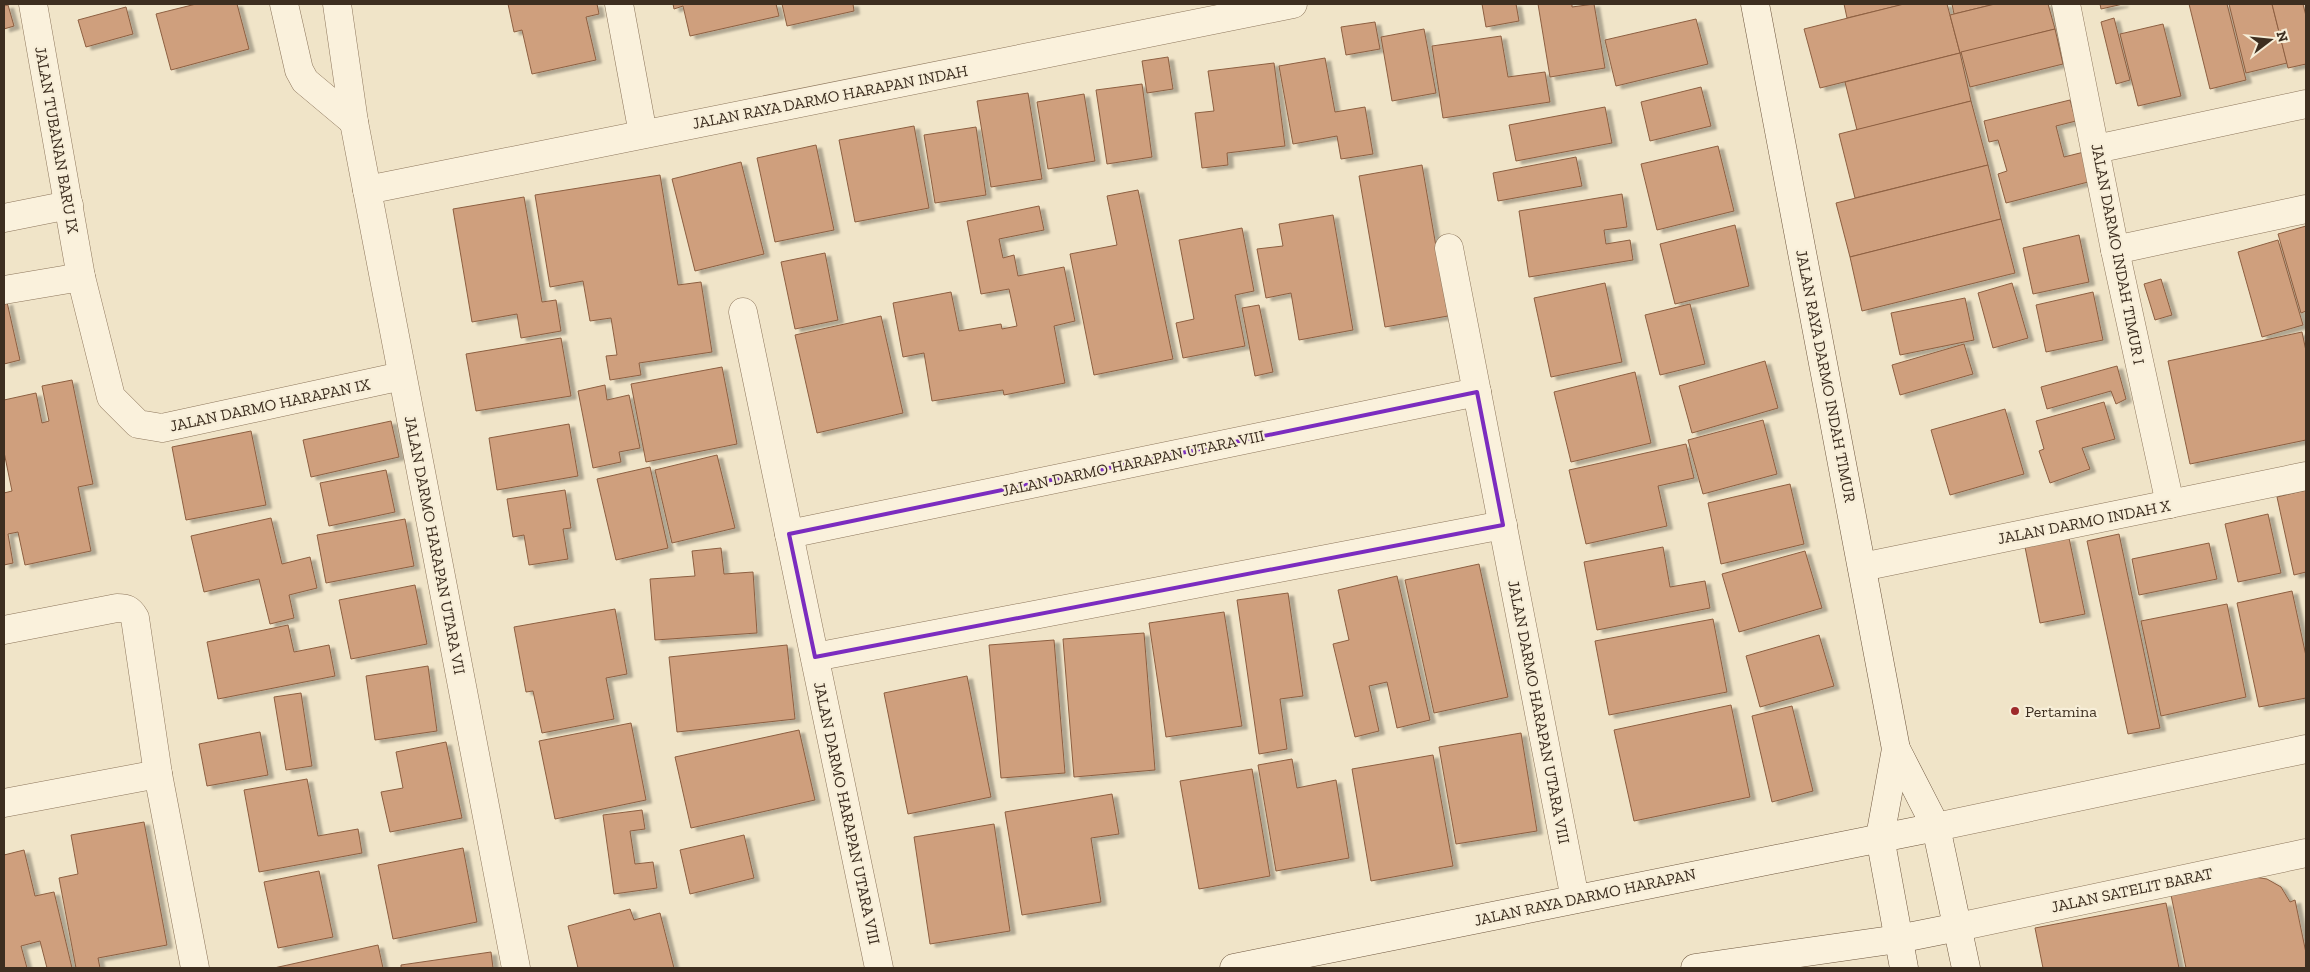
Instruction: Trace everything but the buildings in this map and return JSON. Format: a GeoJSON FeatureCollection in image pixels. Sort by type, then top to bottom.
{"type":"FeatureCollection","features":[{"type":"Feature","properties":{"kind":"street","name":"JALAN TUBANAN BARU IX"},"geometry":{"type":"LineString","coordinates":[[33,4],[70,205],[81,277]]}},
{"type":"Feature","properties":{"kind":"street"},"geometry":{"type":"LineString","coordinates":[[284,4],[299,70],[305,81],[354,122]]}},
{"type":"Feature","properties":{"kind":"street","name":"JALAN DARMO HARAPAN UTARA VII"},"geometry":{"type":"LineString","coordinates":[[337,4],[354,122],[516,968]]}},
{"type":"Feature","properties":{"kind":"street"},"geometry":{"type":"LineString","coordinates":[[619,4],[643,134]]}},
{"type":"Feature","properties":{"kind":"street","name":"JALAN RAYA DARMO HARAPAN INDAH"},"geometry":{"type":"LineString","coordinates":[[367,190],[1292,4]]}},
{"type":"Feature","properties":{"kind":"street","name":"JALAN RAYA DARMO INDAH TIMUR"},"geometry":{"type":"LineString","coordinates":[[1755,4],[1896,749],[1937,834],[1966,968]]}},
{"type":"Feature","properties":{"kind":"street","name":"JALAN DARMO INDAH TIMUR I"},"geometry":{"type":"LineString","coordinates":[[2066,4],[2170,504]]}},
{"type":"Feature","properties":{"kind":"street"},"geometry":{"type":"LineString","coordinates":[[2096,149],[2306,104]]}},
{"type":"Feature","properties":{"kind":"street"},"geometry":{"type":"LineString","coordinates":[[4,218],[70,205]]}},
{"type":"Feature","properties":{"kind":"street"},"geometry":{"type":"LineString","coordinates":[[2116,250],[2306,209]]}},
{"type":"Feature","properties":{"kind":"street","name":"JALAN DARMO HARAPAN UTARA VIII"},"geometry":{"type":"LineString","coordinates":[[1449,248],[1575,899]]}},
{"type":"Feature","properties":{"kind":"street"},"geometry":{"type":"LineString","coordinates":[[4,290],[81,277]]}},
{"type":"Feature","properties":{"kind":"street","name":"JALAN DARMO HARAPAN IX"},"geometry":{"type":"LineString","coordinates":[[81,277],[111,397],[138,424],[162,428],[402,376]]}},
{"type":"Feature","properties":{"kind":"street","name":"JALAN DARMO HARAPAN UTARA VIII"},"geometry":{"type":"LineString","coordinates":[[743,312],[880,968]]}},
{"type":"Feature","properties":{"kind":"street","name":"JALAN DARMO HARAPAN UTARA VIII"},"geometry":{"type":"LineString","coordinates":[[789,534],[1477,392]]}},
{"type":"Feature","properties":{"kind":"street","name":"JALAN DARMO INDAH X"},"geometry":{"type":"LineString","coordinates":[[1862,567],[2306,476]]}},
{"type":"Feature","properties":{"kind":"street","name":"JALAN DARMO HARAPAN UTARA VIII"},"geometry":{"type":"LineString","coordinates":[[815,657],[1503,525]]}},
{"type":"Feature","properties":{"kind":"street"},"geometry":{"type":"LineString","coordinates":[[4,630],[117,608],[128,609],[135,618],[158,774],[194,968]]}},
{"type":"Feature","properties":{"kind":"street","name":"JALAN RAYA DARMO INDAH TIMUR"},"geometry":{"type":"LineString","coordinates":[[1881,846],[1896,749]]}},
{"type":"Feature","properties":{"kind":"street","name":"JALAN RAYA DARMO HARAPAN"},"geometry":{"type":"LineString","coordinates":[[1234,968],[1575,899],[1881,846],[2306,749]]}},
{"type":"Feature","properties":{"kind":"street"},"geometry":{"type":"LineString","coordinates":[[4,803],[158,774]]}},
{"type":"Feature","properties":{"kind":"street"},"geometry":{"type":"LineString","coordinates":[[1881,846],[1904,968]]}},
{"type":"Feature","properties":{"kind":"street","name":"JALAN SATELIT BARAT"},"geometry":{"type":"LineString","coordinates":[[1956,916],[2306,853]]}},
{"type":"Feature","properties":{"kind":"street"},"geometry":{"type":"LineString","coordinates":[[1695,968],[1897,930],[1956,916]]}},
{"type":"Feature","properties":{"kind":"highlighted area"},"geometry":{"type":"Polygon","coordinates":[[[1477,392],[1503,525],[815,657],[789,534],[1477,392]]]}},
{"type":"Feature","properties":{"kind":"place","name":"Pertamina"},"geometry":{"type":"Point","coordinates":[2015,711]}}]}
